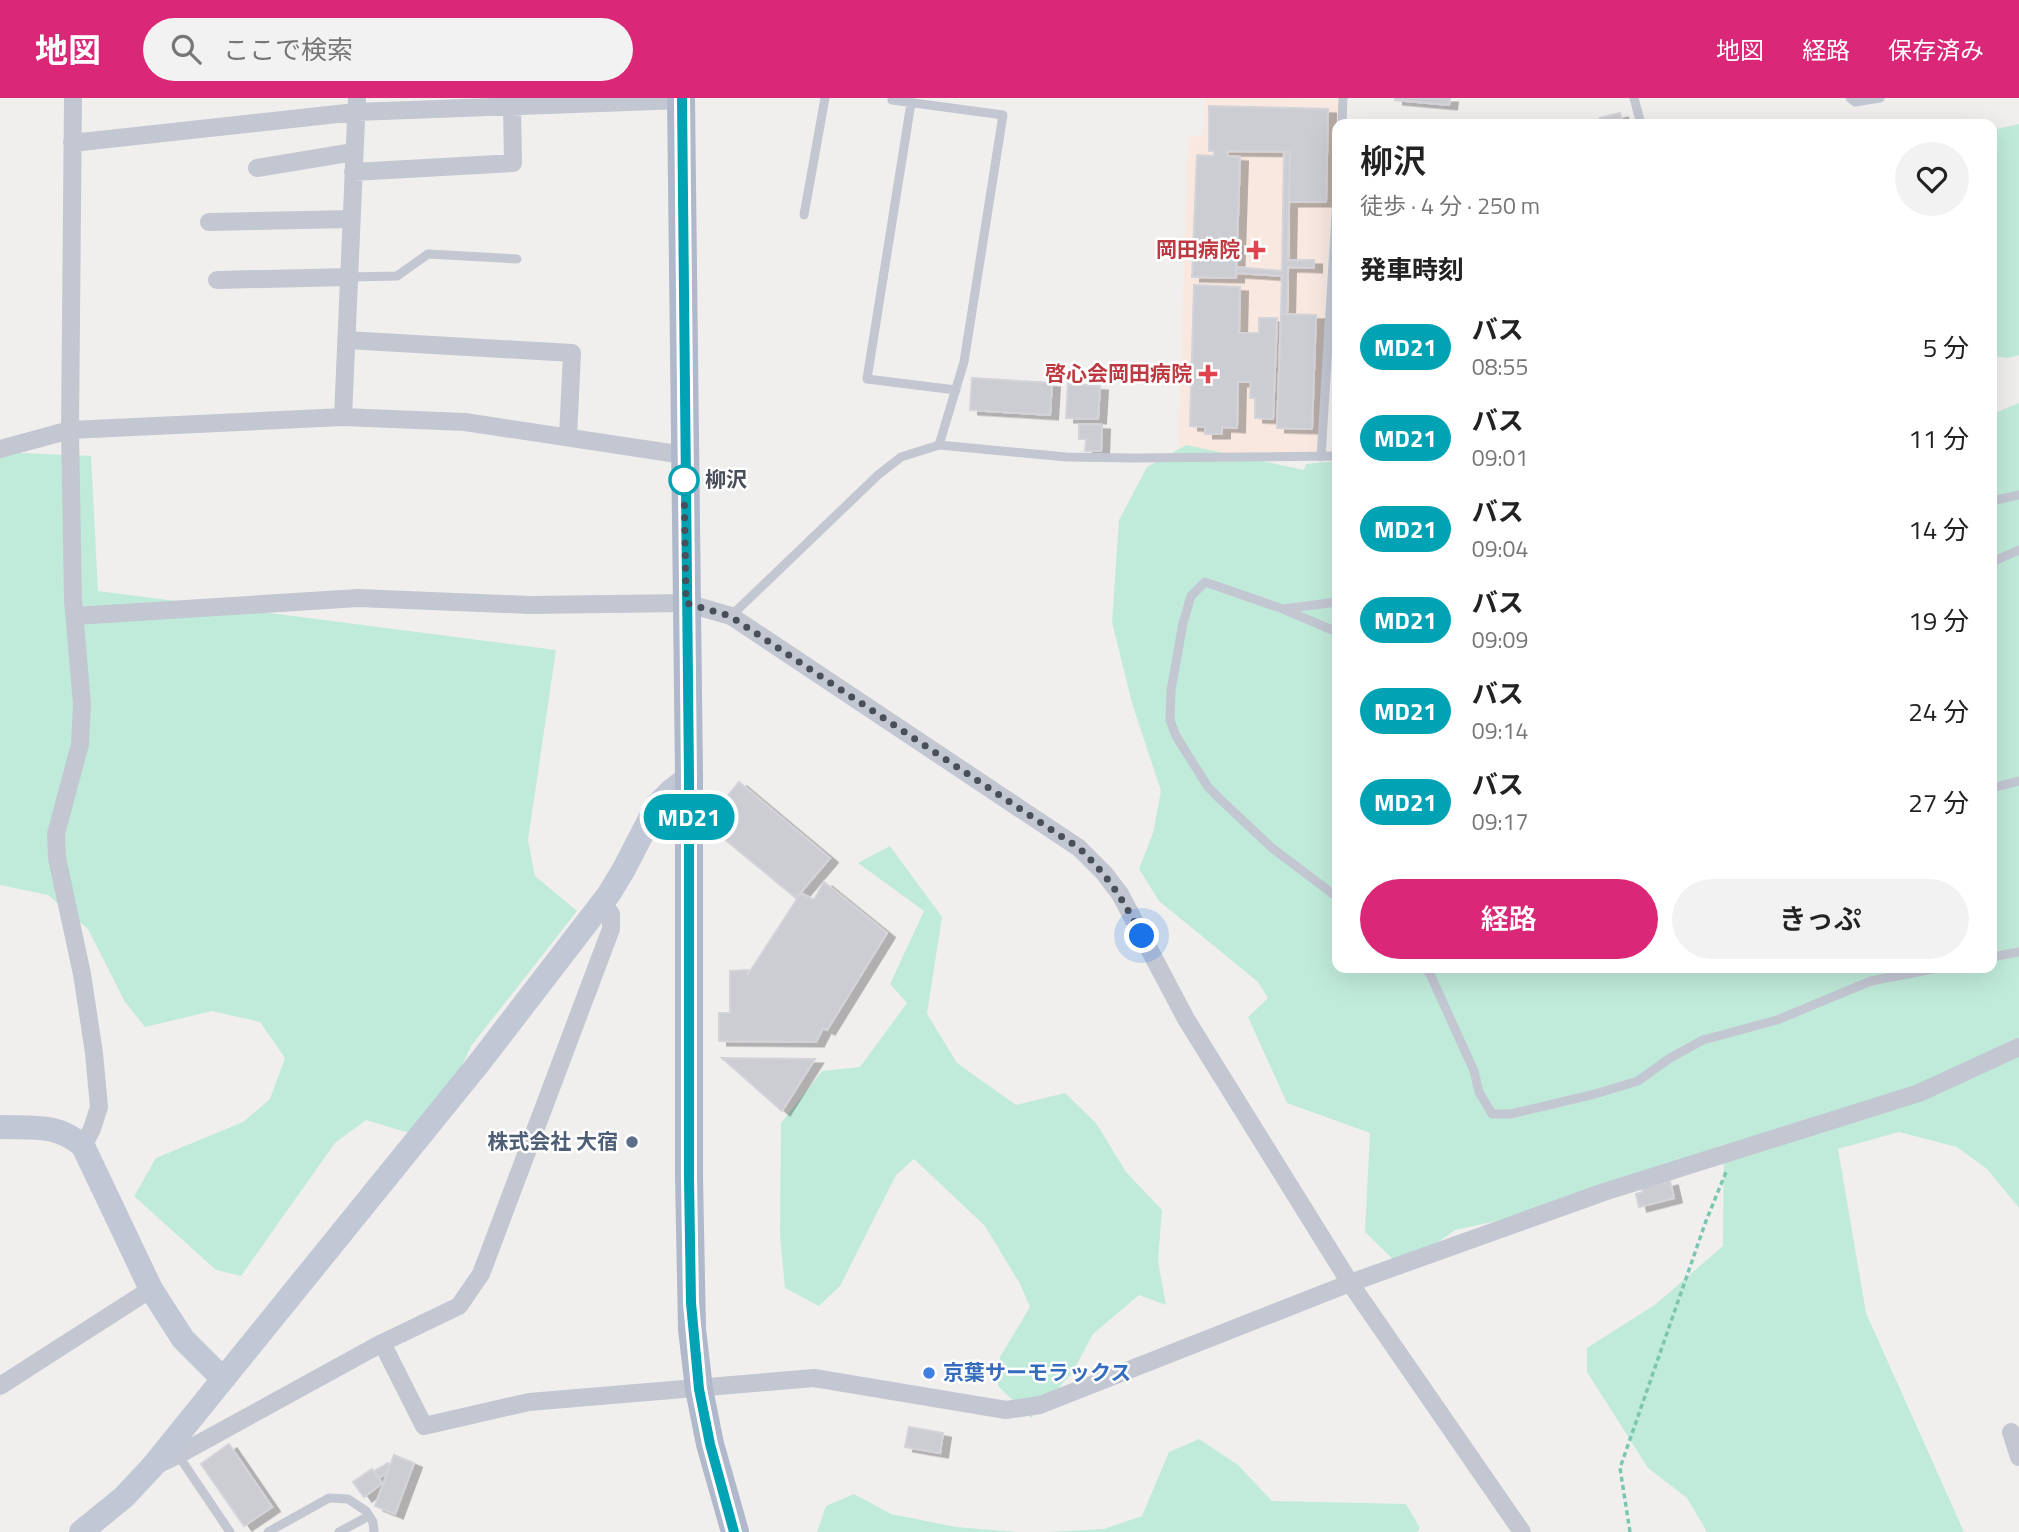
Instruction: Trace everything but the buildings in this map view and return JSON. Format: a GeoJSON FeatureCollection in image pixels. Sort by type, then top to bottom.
{"type":"FeatureCollection","features":[{"type":"Feature","properties":{"kind":"main road"},"geometry":{"type":"LineString","coordinates":[[682,99],[692,1329],[699,1389],[715,1466],[734,1532]]}},
{"type":"Feature","properties":{"kind":"street"},"geometry":{"type":"LineString","coordinates":[[73,98],[70,430],[75,616],[82,704],[80,744],[56,834],[57,858],[82,974],[99,1107],[83,1146]]}},
{"type":"Feature","properties":{"kind":"street"},"geometry":{"type":"LineString","coordinates":[[72,143],[356,105],[512,106],[682,99]]}},
{"type":"Feature","properties":{"kind":"street"},"geometry":{"type":"LineString","coordinates":[[343,417],[356,105]]}},
{"type":"Feature","properties":{"kind":"street"},"geometry":{"type":"LineString","coordinates":[[354,172],[513,163],[512,106]]}},
{"type":"Feature","properties":{"kind":"street"},"geometry":{"type":"LineString","coordinates":[[257,168],[354,152]]}},
{"type":"Feature","properties":{"kind":"street"},"geometry":{"type":"LineString","coordinates":[[209,222],[351,219]]}},
{"type":"Feature","properties":{"kind":"street"},"geometry":{"type":"LineString","coordinates":[[217,280],[349,277]]}},
{"type":"Feature","properties":{"kind":"street"},"geometry":{"type":"LineString","coordinates":[[347,340],[572,353],[568,437]]}},
{"type":"Feature","properties":{"kind":"street"},"geometry":{"type":"LineString","coordinates":[[0,449],[70,430],[343,417],[466,422],[684,455]]}},
{"type":"Feature","properties":{"kind":"street"},"geometry":{"type":"LineString","coordinates":[[75,616],[358,598],[530,605],[686,603],[730,616],[1079,848],[1104,873],[1120,894],[1186,1020],[1350,1283],[1522,1532]]}},
{"type":"Feature","properties":{"kind":"street"},"geometry":{"type":"LineString","coordinates":[[81,1532],[124,1497],[152,1467],[486,1053],[602,903],[624,869],[657,805],[689,778]]}},
{"type":"Feature","properties":{"kind":"street"},"geometry":{"type":"LineString","coordinates":[[152,1467],[382,1343],[459,1306],[481,1274],[611,929],[611,914],[602,903]]}},
{"type":"Feature","properties":{"kind":"street"},"geometry":{"type":"LineString","coordinates":[[382,1343],[424,1426],[529,1402],[814,1378],[1006,1410],[1040,1405],[1350,1283],[1604,1192],[1919,1093],[2019,1047]]}},
{"type":"Feature","properties":{"kind":"street"},"geometry":{"type":"LineString","coordinates":[[0,1127],[48,1128],[70,1135],[83,1146],[151,1289],[183,1339],[223,1379]]}},
{"type":"Feature","properties":{"kind":"street"},"geometry":{"type":"LineString","coordinates":[[0,1386],[151,1289]]}},
{"type":"Feature","properties":{"kind":"street"},"geometry":{"type":"LineString","coordinates":[[2011,1432],[2019,1457]]}},
{"type":"Feature","properties":{"kind":"lane"},"geometry":{"type":"LineString","coordinates":[[804,215],[825,98]]}},
{"type":"Feature","properties":{"kind":"lane"},"geometry":{"type":"LineString","coordinates":[[892,98],[1003,115],[964,362],[939,445]]}},
{"type":"Feature","properties":{"kind":"lane"},"geometry":{"type":"LineString","coordinates":[[1342,119],[1343,98]]}},
{"type":"Feature","properties":{"kind":"lane"},"geometry":{"type":"LineString","coordinates":[[1634,98],[1640,119]]}},
{"type":"Feature","properties":{"kind":"lane"},"geometry":{"type":"LineString","coordinates":[[1850,98],[1855,102],[1880,98]]}},
{"type":"Feature","properties":{"kind":"lane"},"geometry":{"type":"LineString","coordinates":[[911,103],[867,379],[956,390]]}},
{"type":"Feature","properties":{"kind":"lane"},"geometry":{"type":"LineString","coordinates":[[349,277],[397,276],[428,254],[517,258]]}},
{"type":"Feature","properties":{"kind":"lane"},"geometry":{"type":"LineString","coordinates":[[1321,457],[1332,280]]}},
{"type":"Feature","properties":{"kind":"lane"},"geometry":{"type":"LineString","coordinates":[[730,616],[878,475],[901,457],[939,445],[1066,457],[1332,456]]}},
{"type":"Feature","properties":{"kind":"lane"},"geometry":{"type":"LineString","coordinates":[[1997,500],[2019,495]]}},
{"type":"Feature","properties":{"kind":"lane"},"geometry":{"type":"LineString","coordinates":[[1997,558],[2019,550]]}},
{"type":"Feature","properties":{"kind":"lane"},"geometry":{"type":"LineString","coordinates":[[1332,630],[1283,609],[1205,582],[1191,596],[1183,623],[1170,698],[1170,720],[1208,787],[1271,847],[1332,893]]}},
{"type":"Feature","properties":{"kind":"lane"},"geometry":{"type":"LineString","coordinates":[[1283,609],[1332,603]]}},
{"type":"Feature","properties":{"kind":"lane"},"geometry":{"type":"LineString","coordinates":[[1997,787],[2019,781]]}},
{"type":"Feature","properties":{"kind":"lane"},"geometry":{"type":"LineString","coordinates":[[1997,956],[2019,951]]}},
{"type":"Feature","properties":{"kind":"lane"},"geometry":{"type":"LineString","coordinates":[[1429,973],[1474,1072],[1483,1101],[1492,1114],[1511,1114],[1638,1081],[1670,1058],[1703,1040],[1777,1020],[1871,981],[1913,973]]}},
{"type":"Feature","properties":{"kind":"lane"},"geometry":{"type":"LineString","coordinates":[[178,1455],[230,1532]]}},
{"type":"Feature","properties":{"kind":"lane"},"geometry":{"type":"LineString","coordinates":[[268,1532],[329,1499],[348,1499],[366,1511],[374,1532]]}},
{"type":"Feature","properties":{"kind":"lane"},"geometry":{"type":"LineString","coordinates":[[340,1532],[369,1516]]}},
{"type":"Feature","properties":{"kind":"path"},"geometry":{"type":"LineString","coordinates":[[1630,1532],[1620,1468],[1706,1221],[1735,1152]]}},
{"type":"Feature","properties":{"kind":"shaded area","name":"岡田病院"},"geometry":{"type":"Polygon","coordinates":[[[1205,98],[1340,99],[1338,119],[1332,119],[1332,202],[1317,451],[1178,453],[1188,137],[1203,135],[1205,98]]]}},
{"type":"Feature","properties":{"kind":"green space"},"geometry":{"type":"Polygon","coordinates":[[[2019,124],[2019,355],[2008,358],[1997,357],[1997,129],[2019,124]]]}},
{"type":"Feature","properties":{"kind":"green space"},"geometry":{"type":"Polygon","coordinates":[[[2019,403],[2019,1208],[1987,1169],[1957,1147],[1899,1132],[1838,1149],[1866,1313],[1964,1532],[1707,1532],[1687,1498],[1648,1468],[1587,1372],[1587,1348],[1656,1304],[1723,1246],[1724,1144],[1651,1177],[1515,1217],[1455,1230],[1402,1268],[1365,1232],[1370,1133],[1287,1103],[1248,1017],[1268,998],[1258,982],[1159,901],[1139,869],[1153,833],[1161,791],[1132,703],[1112,622],[1119,520],[1147,467],[1186,445],[1304,470],[1306,464],[1332,461],[1332,973],[1997,973],[1997,412],[2019,403]]]}},
{"type":"Feature","properties":{"kind":"green space"},"geometry":{"type":"Polygon","coordinates":[[[0,452],[91,456],[98,591],[556,650],[528,840],[535,876],[577,911],[471,1046],[429,1139],[366,1120],[335,1143],[241,1276],[216,1270],[134,1196],[156,1158],[243,1122],[270,1099],[285,1058],[260,1022],[212,1011],[145,1027],[125,1002],[88,929],[48,895],[0,885],[0,452]]]}},
{"type":"Feature","properties":{"kind":"green space"},"geometry":{"type":"Polygon","coordinates":[[[890,846],[942,917],[927,1014],[957,1063],[1016,1105],[1065,1093],[1096,1123],[1126,1172],[1162,1210],[1158,1261],[1166,1305],[1139,1295],[1093,1334],[1072,1373],[1031,1418],[998,1386],[1000,1357],[1030,1307],[1020,1284],[985,1226],[914,1159],[896,1175],[840,1286],[819,1306],[785,1288],[780,1235],[781,1123],[822,1071],[860,1067],[907,1003],[890,984],[924,911],[858,863],[890,846]]]}},
{"type":"Feature","properties":{"kind":"green space"},"geometry":{"type":"Polygon","coordinates":[[[1199,1439],[1238,1465],[1272,1501],[1406,1504],[1420,1528],[1417,1532],[1048,1532],[1104,1529],[1142,1516],[1169,1452],[1199,1439]]]}},
{"type":"Feature","properties":{"kind":"green space"},"geometry":{"type":"Polygon","coordinates":[[[854,1494],[891,1514],[956,1527],[1017,1532],[817,1532],[826,1506],[854,1494]]]}},
{"type":"Feature","properties":{"kind":"bus line","name":"MD21"},"geometry":{"type":"LineString","coordinates":[[682,98],[691,1303],[699,1389],[710,1444],[734,1532]]}},
{"type":"Feature","properties":{"kind":"place","name":"岡田病院"},"geometry":{"type":"Point","coordinates":[1256,250]}},
{"type":"Feature","properties":{"kind":"place","name":"啓心会岡田病院"},"geometry":{"type":"Point","coordinates":[1208,374]}},
{"type":"Feature","properties":{"kind":"place","name":"柳沢"},"geometry":{"type":"Point","coordinates":[684,480]}},
{"type":"Feature","properties":{"kind":"place","name":"株式会社 大宿"},"geometry":{"type":"Point","coordinates":[632,1142]}},
{"type":"Feature","properties":{"kind":"place","name":"京葉サーモラックス"},"geometry":{"type":"Point","coordinates":[929,1373]}},
{"type":"Feature","properties":{"kind":"route"},"geometry":{"type":"LineString","coordinates":[[684,480],[686,603],[730,616],[1079,848],[1120,894],[1142,936]]}}]}
